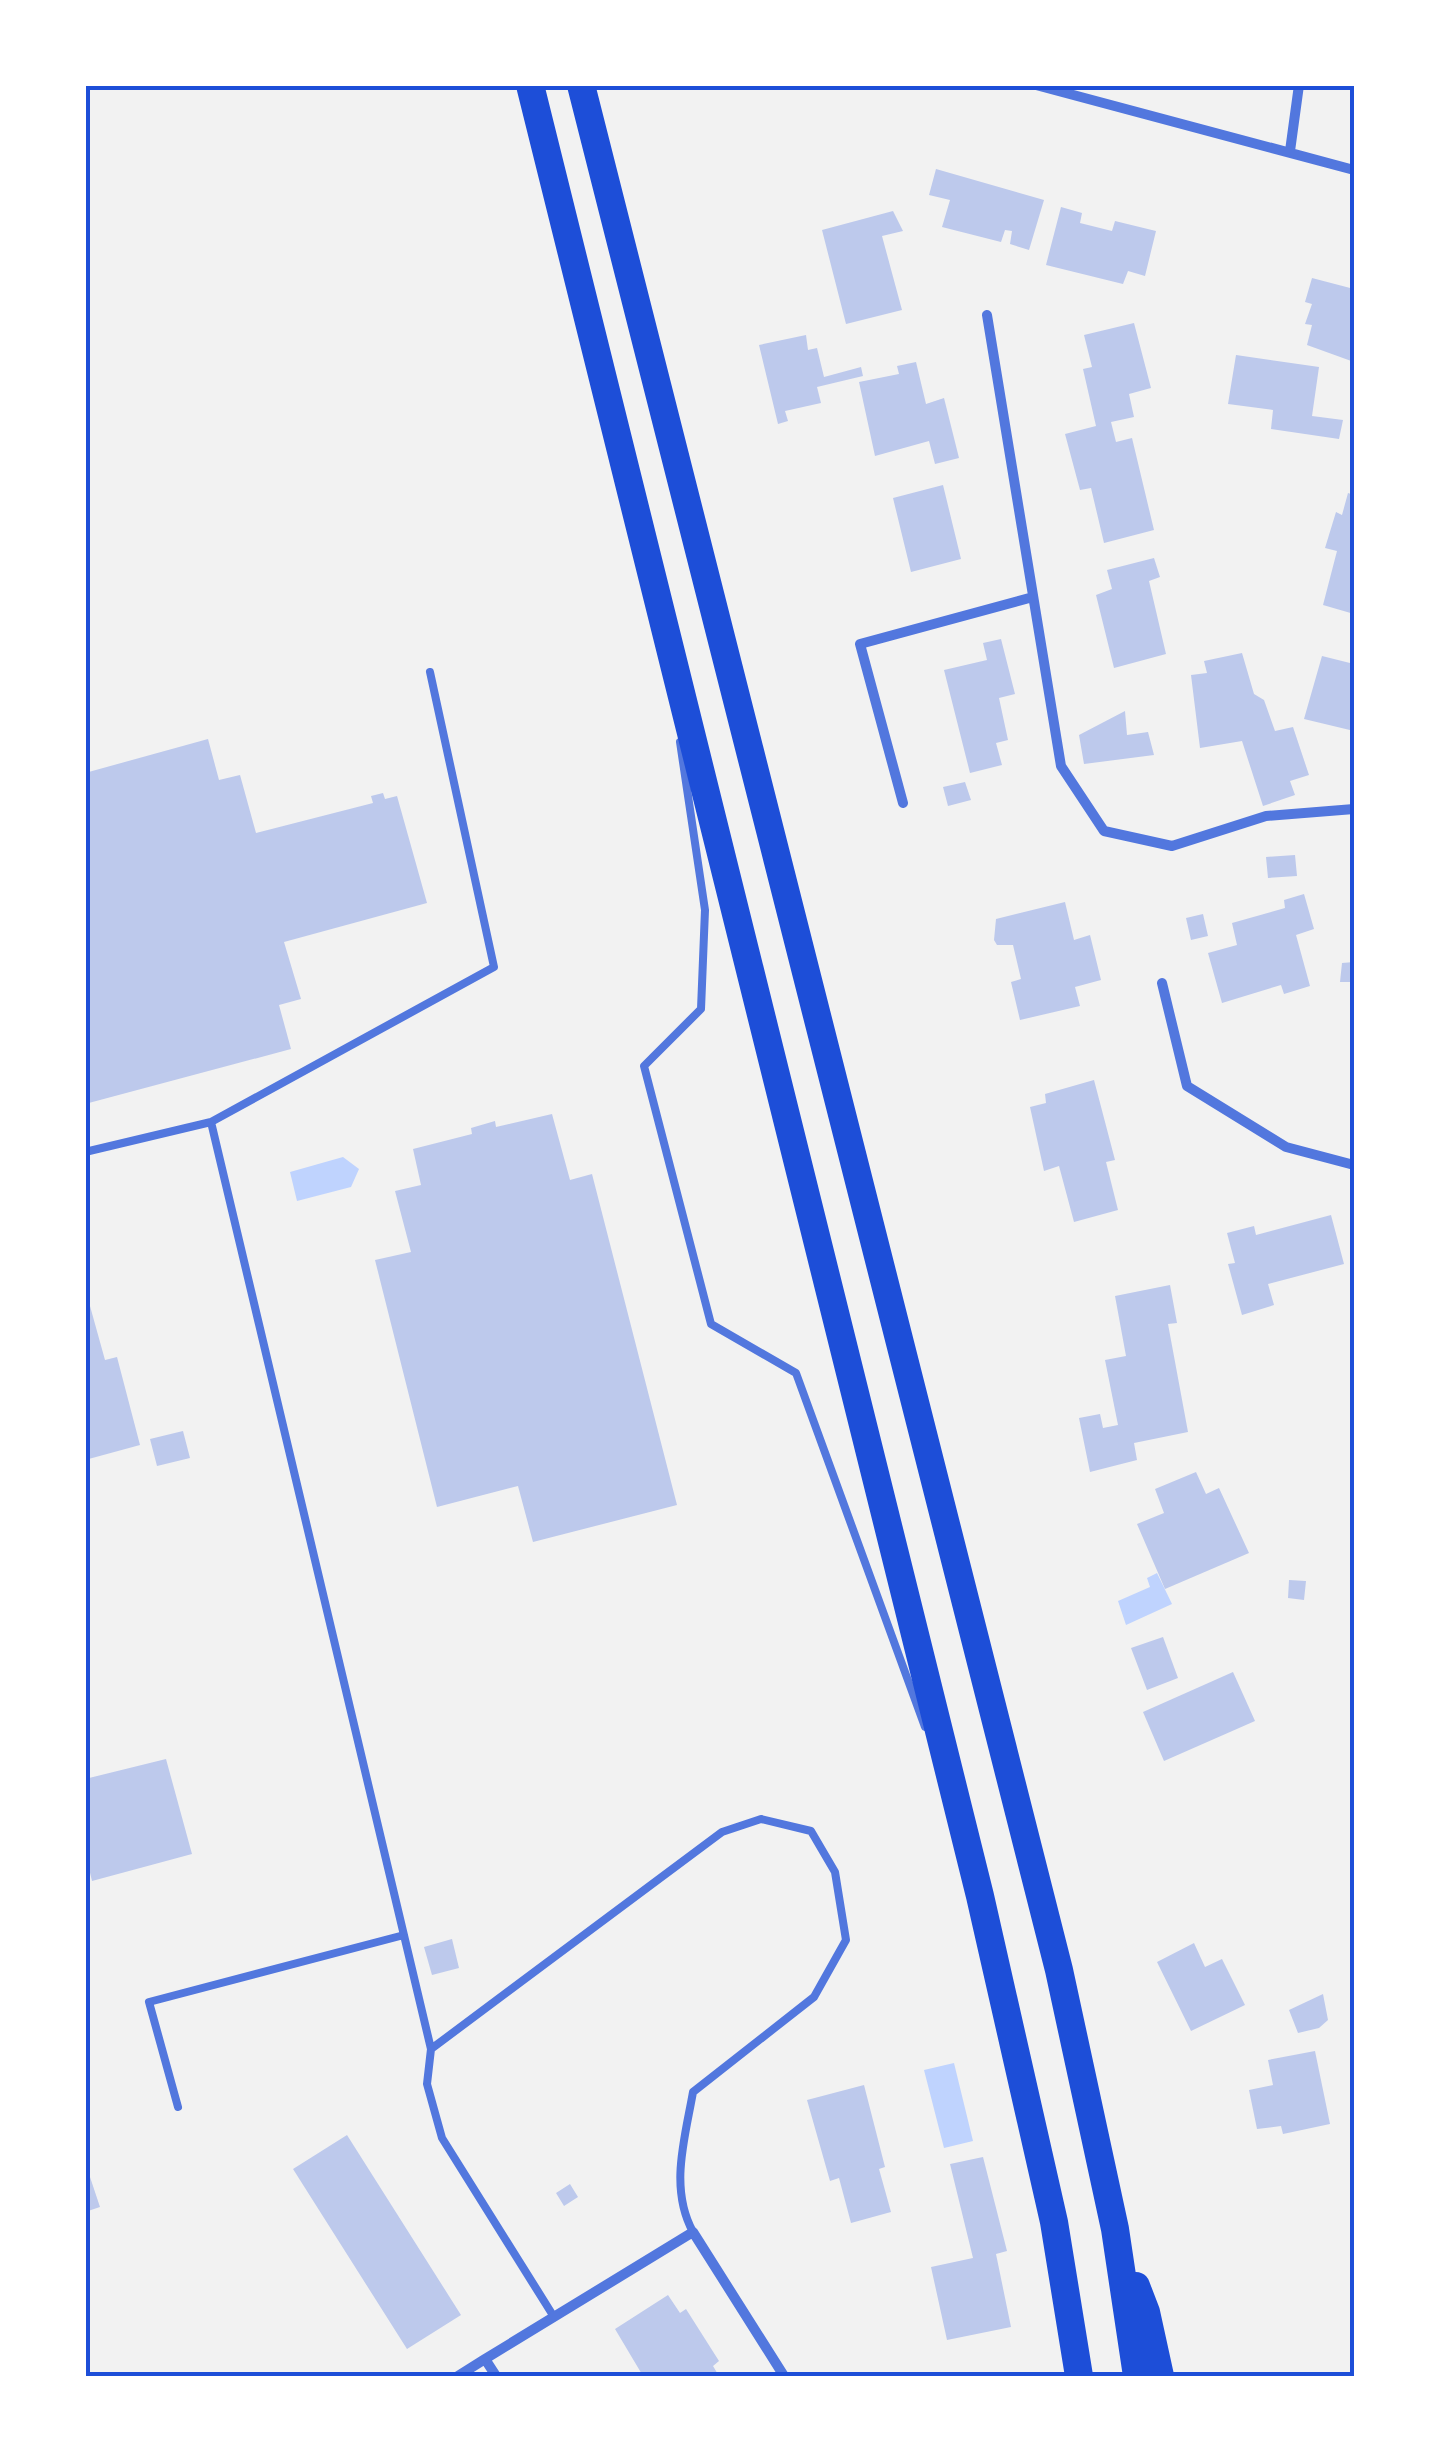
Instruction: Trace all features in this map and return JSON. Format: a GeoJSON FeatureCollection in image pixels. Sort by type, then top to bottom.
{"type":"FeatureCollection","features":[{"type":"Feature","properties":{"kind":"highway"},"geometry":{"type":"LineString","coordinates":[[530,85],[971,1859],[1054,2222],[1079,2376]]}},
{"type":"Feature","properties":{"kind":"highway"},"geometry":{"type":"LineString","coordinates":[[581,85],[1054,1950],[1114,2229],[1137,2376]]}},
{"type":"Feature","properties":{"kind":"highway"},"geometry":{"type":"LineString","coordinates":[[1114,2229],[1146,2312],[1160,2376]]}},
{"type":"Feature","properties":{"kind":"street"},"geometry":{"type":"LineString","coordinates":[[1036,85],[1354,170]]}},
{"type":"Feature","properties":{"kind":"street"},"geometry":{"type":"LineString","coordinates":[[1290,151],[1299,85]]}},
{"type":"Feature","properties":{"kind":"street"},"geometry":{"type":"LineString","coordinates":[[988,315],[1060,766],[1104,831],[1172,846],[1266,816],[1354,809]]}},
{"type":"Feature","properties":{"kind":"street"},"geometry":{"type":"LineString","coordinates":[[902,803],[860,644],[1033,598]]}},
{"type":"Feature","properties":{"kind":"street"},"geometry":{"type":"LineString","coordinates":[[1162,983],[1187,1086],[1286,1147],[1354,1165]]}},
{"type":"Feature","properties":{"kind":"street"},"geometry":{"type":"LineString","coordinates":[[458,2376],[693,2232],[784,2376]]}},
{"type":"Feature","properties":{"kind":"street"},"geometry":{"type":"LineString","coordinates":[[486,2359],[496,2376]]}},
{"type":"Feature","properties":{"kind":"lane"},"geometry":{"type":"LineString","coordinates":[[660,605],[676,720]]}},
{"type":"Feature","properties":{"kind":"lane"},"geometry":{"type":"LineString","coordinates":[[85,1152],[210,1122],[494,967],[430,672]]}},
{"type":"Feature","properties":{"kind":"lane"},"geometry":{"type":"LineString","coordinates":[[679,738],[705,910],[702,1009],[644,1066],[648,1084],[712,1324],[796,1373],[926,1732]]}},
{"type":"Feature","properties":{"kind":"lane"},"geometry":{"type":"LineString","coordinates":[[210,1122],[431,2049],[427,2084],[442,2138],[554,2317]]}},
{"type":"Feature","properties":{"kind":"lane"},"geometry":{"type":"LineString","coordinates":[[933,1750],[971,1859]]}},
{"type":"Feature","properties":{"kind":"lane"},"geometry":{"type":"LineString","coordinates":[[431,2049],[722,1832],[761,1819],[811,1831],[835,1872],[846,1940],[814,1997],[693,2092],[679,2178],[686,2219],[693,2232]]}},
{"type":"Feature","properties":{"kind":"lane"},"geometry":{"type":"LineString","coordinates":[[178,2107],[149,2002],[404,1935]]}},
{"type":"Feature","properties":{"kind":"water"},"geometry":{"type":"Polygon","coordinates":[[[343,1157],[359,1169],[351,1187],[297,1201],[290,1172],[343,1157]]]}},
{"type":"Feature","properties":{"kind":"water"},"geometry":{"type":"Polygon","coordinates":[[[1157,1573],[1172,1604],[1126,1625],[1118,1601],[1150,1587],[1147,1578],[1157,1573]]]}},
{"type":"Feature","properties":{"kind":"water"},"geometry":{"type":"Polygon","coordinates":[[[954,2063],[973,2141],[944,2148],[924,2070],[954,2063]]]}},
{"type":"Feature","properties":{"kind":"building"},"geometry":{"type":"Polygon","coordinates":[[[936,169],[1044,200],[1029,250],[1010,244],[1012,231],[1005,230],[1001,242],[942,227],[950,200],[929,195],[936,169]]]}},
{"type":"Feature","properties":{"kind":"building"},"geometry":{"type":"Polygon","coordinates":[[[1061,207],[1082,213],[1080,223],[1112,231],[1115,221],[1156,231],[1145,276],[1128,271],[1123,284],[1046,265],[1061,207]]]}},
{"type":"Feature","properties":{"kind":"building"},"geometry":{"type":"Polygon","coordinates":[[[893,211],[903,231],[882,236],[902,310],[846,324],[822,230],[893,211]]]}},
{"type":"Feature","properties":{"kind":"building"},"geometry":{"type":"Polygon","coordinates":[[[1312,278],[1354,289],[1354,362],[1307,345],[1312,325],[1305,324],[1312,304],[1305,302],[1312,278]]]}},
{"type":"Feature","properties":{"kind":"building"},"geometry":{"type":"Polygon","coordinates":[[[1134,323],[1151,388],[1129,394],[1134,417],[1111,422],[1116,442],[1132,438],[1154,530],[1104,543],[1091,488],[1080,490],[1065,434],[1096,426],[1083,369],[1092,367],[1084,335],[1134,323]]]}},
{"type":"Feature","properties":{"kind":"building"},"geometry":{"type":"Polygon","coordinates":[[[806,335],[808,350],[817,348],[824,377],[861,367],[863,376],[817,387],[821,403],[785,411],[788,421],[778,424],[759,345],[806,335]]]}},
{"type":"Feature","properties":{"kind":"building"},"geometry":{"type":"Polygon","coordinates":[[[1236,355],[1319,367],[1312,416],[1343,420],[1339,439],[1271,429],[1273,410],[1228,404],[1236,355]]]}},
{"type":"Feature","properties":{"kind":"building"},"geometry":{"type":"Polygon","coordinates":[[[916,362],[926,404],[944,398],[959,458],[935,464],[929,441],[875,456],[859,382],[899,374],[897,366],[916,362]]]}},
{"type":"Feature","properties":{"kind":"building"},"geometry":{"type":"Polygon","coordinates":[[[943,485],[961,559],[911,572],[893,498],[943,485]]]}},
{"type":"Feature","properties":{"kind":"building"},"geometry":{"type":"Polygon","coordinates":[[[1348,493],[1354,495],[1354,614],[1323,605],[1337,551],[1325,548],[1336,512],[1342,515],[1348,493]]]}},
{"type":"Feature","properties":{"kind":"building"},"geometry":{"type":"Polygon","coordinates":[[[1154,558],[1160,577],[1149,581],[1166,654],[1114,668],[1096,595],[1112,589],[1107,570],[1154,558]]]}},
{"type":"Feature","properties":{"kind":"building"},"geometry":{"type":"Polygon","coordinates":[[[1001,639],[1015,694],[999,698],[1008,740],[996,743],[1002,765],[970,773],[944,670],[987,660],[983,643],[1001,639]]]}},
{"type":"Feature","properties":{"kind":"building"},"geometry":{"type":"Polygon","coordinates":[[[1242,653],[1254,694],[1264,700],[1275,731],[1293,727],[1309,775],[1290,781],[1295,795],[1263,806],[1242,741],[1200,748],[1191,675],[1207,673],[1204,661],[1242,653]]]}},
{"type":"Feature","properties":{"kind":"building"},"geometry":{"type":"Polygon","coordinates":[[[1322,656],[1354,664],[1354,731],[1304,719],[1322,656]]]}},
{"type":"Feature","properties":{"kind":"building"},"geometry":{"type":"Polygon","coordinates":[[[1125,711],[1127,735],[1148,732],[1154,755],[1084,764],[1079,735],[1125,711]]]}},
{"type":"Feature","properties":{"kind":"building"},"geometry":{"type":"Polygon","coordinates":[[[208,739],[219,780],[240,775],[256,833],[373,803],[371,796],[397,796],[427,903],[284,942],[301,999],[279,1005],[291,1049],[85,1104],[85,773],[208,739]]]}},
{"type":"Feature","properties":{"kind":"building"},"geometry":{"type":"Polygon","coordinates":[[[965,782],[971,800],[948,806],[943,787],[965,782]]]}},
{"type":"Feature","properties":{"kind":"building"},"geometry":{"type":"Polygon","coordinates":[[[1295,855],[1297,876],[1268,878],[1266,857],[1295,855]]]}},
{"type":"Feature","properties":{"kind":"building"},"geometry":{"type":"Polygon","coordinates":[[[1304,894],[1314,929],[1296,935],[1310,986],[1284,994],[1281,985],[1222,1003],[1208,953],[1237,945],[1232,923],[1285,908],[1284,900],[1304,894]]]}},
{"type":"Feature","properties":{"kind":"building"},"geometry":{"type":"Polygon","coordinates":[[[1065,902],[1074,940],[1090,935],[1101,980],[1075,987],[1080,1006],[1020,1020],[1011,982],[1021,979],[1013,945],[997,945],[996,919],[1065,902]]]}},
{"type":"Feature","properties":{"kind":"building"},"geometry":{"type":"Polygon","coordinates":[[[1203,914],[1208,936],[1191,940],[1186,918],[1203,914]]]}},
{"type":"Feature","properties":{"kind":"building"},"geometry":{"type":"Polygon","coordinates":[[[1354,962],[1354,982],[1340,982],[1342,963],[1354,962]]]}},
{"type":"Feature","properties":{"kind":"building"},"geometry":{"type":"Polygon","coordinates":[[[1094,1080],[1115,1160],[1106,1162],[1118,1210],[1074,1222],[1059,1166],[1044,1171],[1030,1107],[1046,1103],[1045,1094],[1094,1080]]]}},
{"type":"Feature","properties":{"kind":"building"},"geometry":{"type":"Polygon","coordinates":[[[552,1114],[570,1180],[592,1174],[677,1505],[533,1542],[518,1486],[437,1507],[375,1260],[411,1252],[395,1191],[421,1185],[413,1149],[472,1134],[471,1128],[495,1121],[496,1127],[552,1114]]]}},
{"type":"Feature","properties":{"kind":"building"},"geometry":{"type":"Polygon","coordinates":[[[1331,1215],[1344,1264],[1268,1284],[1274,1305],[1242,1315],[1228,1264],[1235,1263],[1227,1233],[1254,1226],[1256,1235],[1331,1215]]]}},
{"type":"Feature","properties":{"kind":"building"},"geometry":{"type":"Polygon","coordinates":[[[1170,1285],[1177,1323],[1168,1324],[1188,1432],[1134,1443],[1137,1460],[1090,1472],[1079,1418],[1100,1414],[1103,1428],[1118,1425],[1105,1360],[1126,1356],[1115,1296],[1170,1285]]]}},
{"type":"Feature","properties":{"kind":"building"},"geometry":{"type":"Polygon","coordinates":[[[85,1288],[105,1360],[117,1357],[140,1445],[85,1460],[85,1288]]]}},
{"type":"Feature","properties":{"kind":"building"},"geometry":{"type":"Polygon","coordinates":[[[183,1431],[190,1458],[157,1466],[150,1439],[183,1431]]]}},
{"type":"Feature","properties":{"kind":"building"},"geometry":{"type":"Polygon","coordinates":[[[1196,1472],[1206,1494],[1219,1488],[1249,1553],[1165,1589],[1137,1524],[1164,1513],[1155,1489],[1196,1472]]]}},
{"type":"Feature","properties":{"kind":"building"},"geometry":{"type":"Polygon","coordinates":[[[1289,1580],[1306,1581],[1304,1600],[1288,1598],[1289,1580]]]}},
{"type":"Feature","properties":{"kind":"building"},"geometry":{"type":"Polygon","coordinates":[[[1163,1637],[1178,1678],[1147,1690],[1131,1648],[1163,1637]]]}},
{"type":"Feature","properties":{"kind":"building"},"geometry":{"type":"Polygon","coordinates":[[[1233,1672],[1255,1721],[1164,1761],[1143,1712],[1233,1672]]]}},
{"type":"Feature","properties":{"kind":"building"},"geometry":{"type":"Polygon","coordinates":[[[166,1759],[192,1854],[92,1881],[85,1852],[85,1779],[166,1759]]]}},
{"type":"Feature","properties":{"kind":"building"},"geometry":{"type":"Polygon","coordinates":[[[452,1939],[459,1968],[432,1975],[424,1947],[452,1939]]]}},
{"type":"Feature","properties":{"kind":"building"},"geometry":{"type":"Polygon","coordinates":[[[1194,1943],[1205,1967],[1222,1959],[1245,2005],[1191,2031],[1157,1962],[1194,1943]]]}},
{"type":"Feature","properties":{"kind":"building"},"geometry":{"type":"Polygon","coordinates":[[[1323,1994],[1328,2020],[1319,2028],[1298,2033],[1289,2010],[1323,1994]]]}},
{"type":"Feature","properties":{"kind":"building"},"geometry":{"type":"Polygon","coordinates":[[[1315,2051],[1330,2124],[1283,2134],[1281,2126],[1257,2129],[1249,2090],[1273,2085],[1268,2060],[1315,2051]]]}},
{"type":"Feature","properties":{"kind":"building"},"geometry":{"type":"Polygon","coordinates":[[[864,2085],[885,2167],[879,2169],[891,2212],[851,2223],[839,2178],[830,2181],[807,2100],[864,2085]]]}},
{"type":"Feature","properties":{"kind":"building"},"geometry":{"type":"Polygon","coordinates":[[[347,2135],[461,2315],[407,2349],[293,2169],[347,2135]]]}},
{"type":"Feature","properties":{"kind":"building"},"geometry":{"type":"Polygon","coordinates":[[[983,2157],[1007,2251],[996,2254],[1011,2327],[947,2340],[931,2267],[973,2258],[950,2164],[983,2157]]]}},
{"type":"Feature","properties":{"kind":"building"},"geometry":{"type":"Polygon","coordinates":[[[85,2162],[100,2207],[85,2212],[85,2162]]]}},
{"type":"Feature","properties":{"kind":"building"},"geometry":{"type":"Polygon","coordinates":[[[570,2184],[578,2197],[564,2206],[556,2193],[570,2184]]]}},
{"type":"Feature","properties":{"kind":"building"},"geometry":{"type":"Polygon","coordinates":[[[668,2295],[680,2313],[686,2309],[719,2361],[713,2366],[719,2376],[643,2376],[615,2329],[668,2295]]]}}]}
